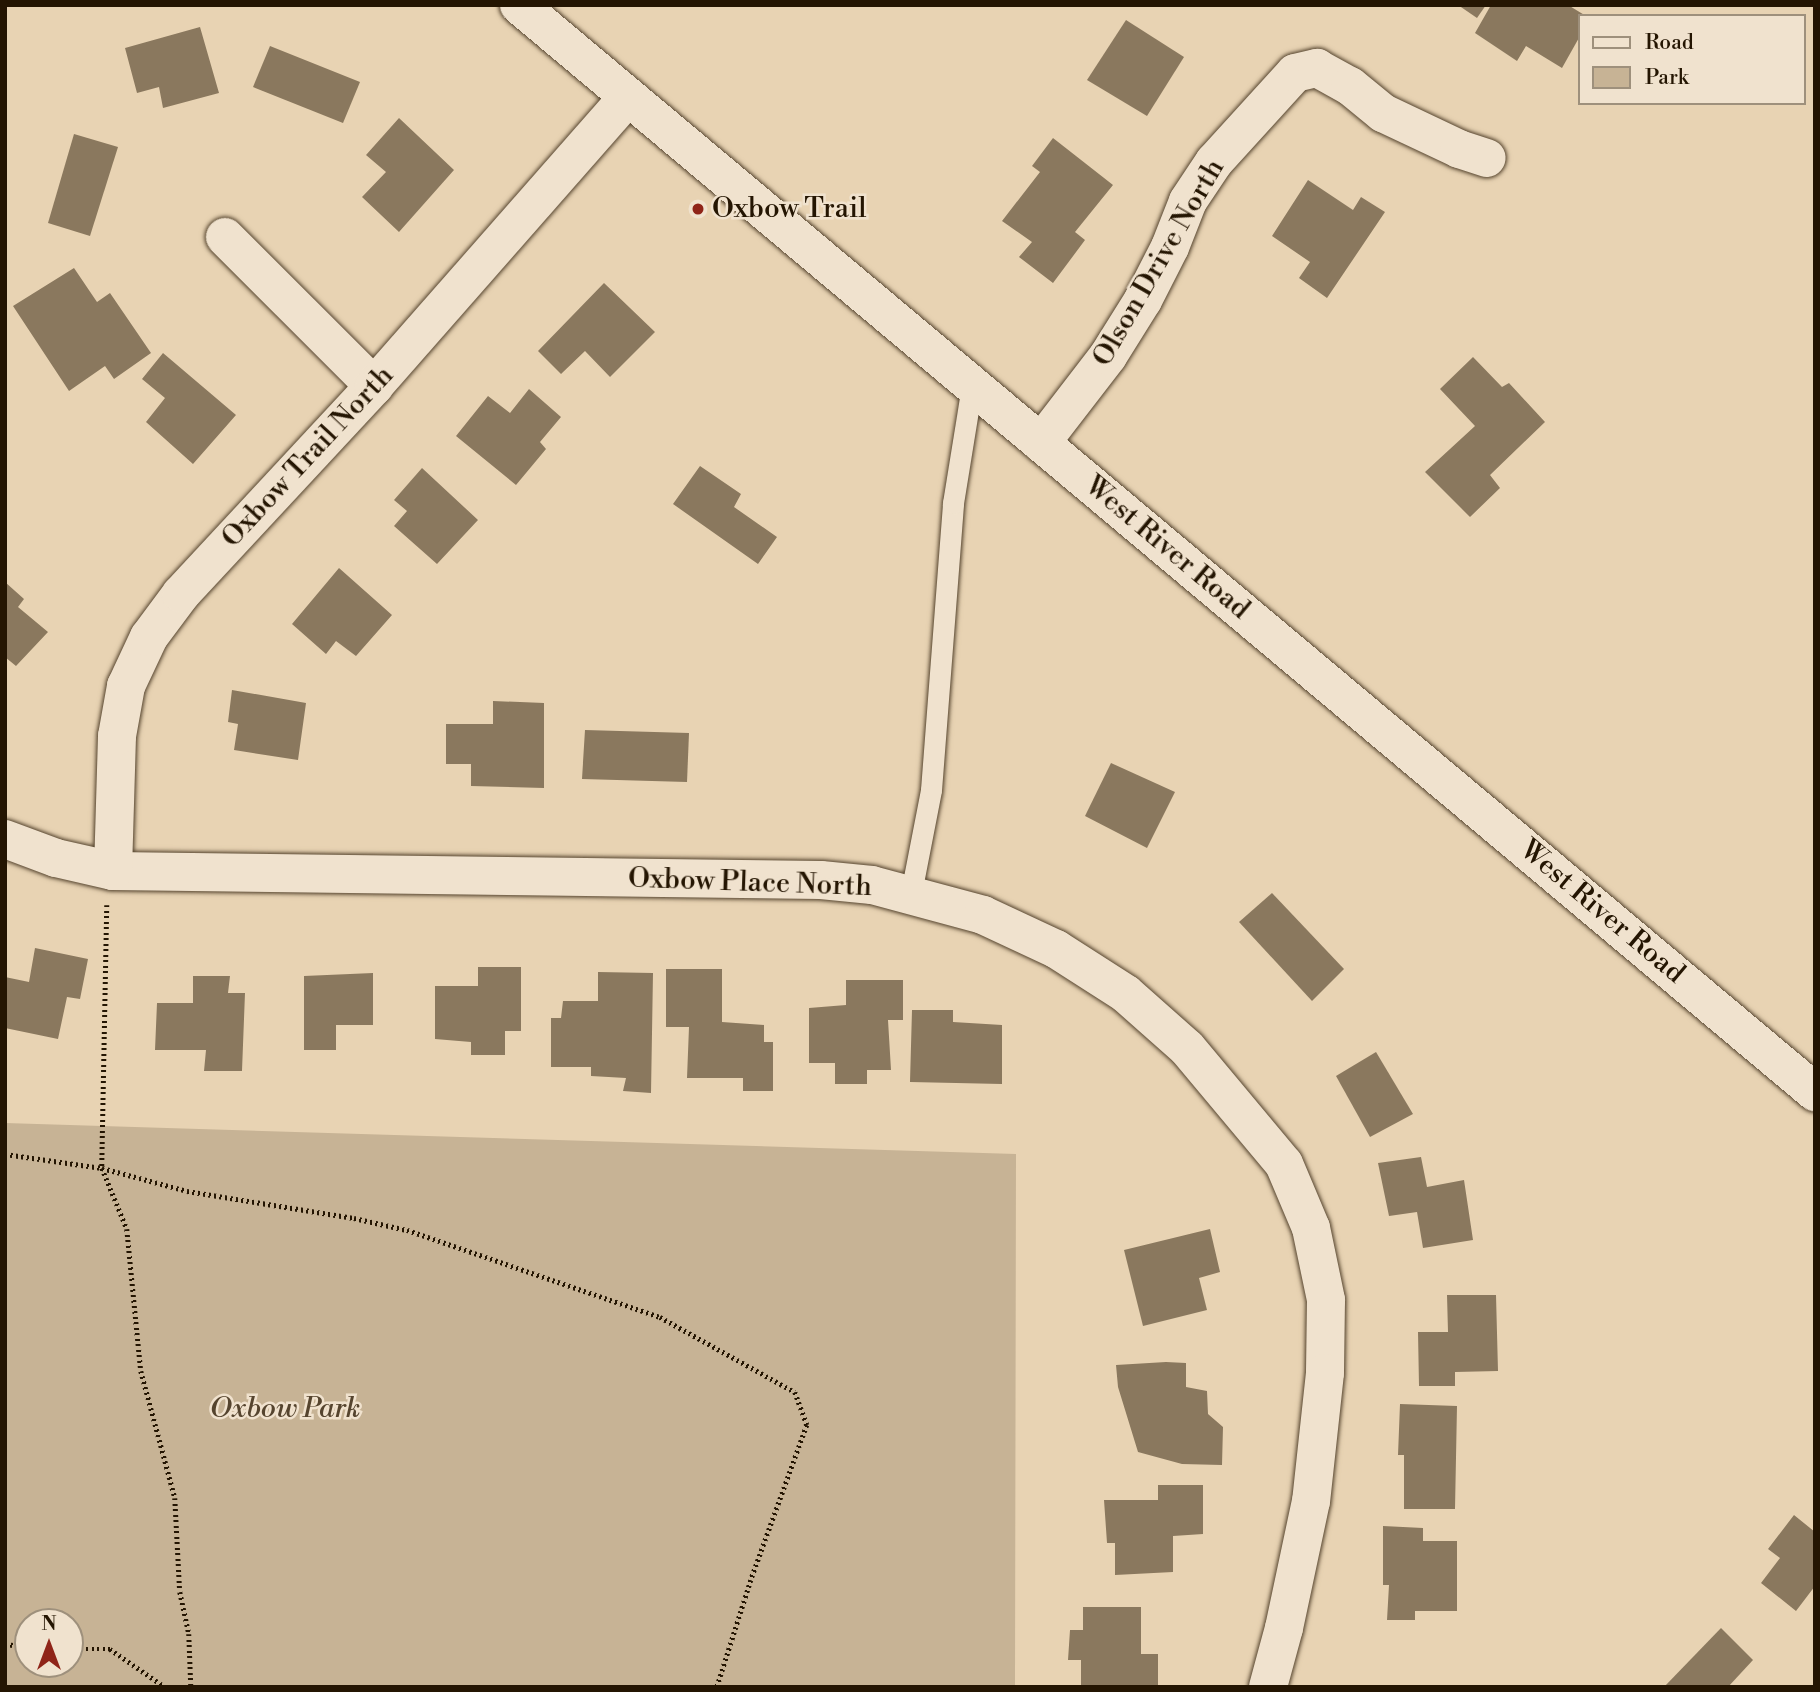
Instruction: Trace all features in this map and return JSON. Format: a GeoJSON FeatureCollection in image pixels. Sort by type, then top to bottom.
{"type":"FeatureCollection","features":[{"type":"Feature","properties":{"kind":"street","name":"West River Road"},"geometry":{"type":"LineString","coordinates":[[519,5],[1815,1092]]}},
{"type":"Feature","properties":{"kind":"street","name":"Olson Drive North"},"geometry":{"type":"LineString","coordinates":[[1041,443],[1108,356],[1136,311],[1170,247],[1188,201],[1214,162],[1295,73],[1317,68],[1350,86],[1383,113],[1459,149],[1487,158]]}},
{"type":"Feature","properties":{"kind":"street","name":"Oxbow Trail North"},"geometry":{"type":"LineString","coordinates":[[113,871],[117,736],[126,687],[149,638],[181,594],[374,386],[627,97]]}},
{"type":"Feature","properties":{"kind":"street"},"geometry":{"type":"LineString","coordinates":[[225,237],[374,386]]}},
{"type":"Feature","properties":{"kind":"street","name":"Oxbow Place North"},"geometry":{"type":"LineString","coordinates":[[5,839],[56,858],[113,871],[821,880],[872,885],[911,893],[983,915],[1056,949],[1126,994],[1187,1048],[1284,1164],[1311,1228],[1326,1300],[1325,1373],[1311,1502],[1284,1628],[1268,1687]]}},
{"type":"Feature","properties":{"kind":"lane"},"geometry":{"type":"LineString","coordinates":[[911,893],[931,790],[953,503],[972,386]]}},
{"type":"Feature","properties":{"kind":"path"},"geometry":{"type":"LineString","coordinates":[[113,871],[107,901],[102,1168],[127,1229],[141,1371],[175,1497],[180,1592],[189,1634],[191,1687]]}},
{"type":"Feature","properties":{"kind":"path"},"geometry":{"type":"LineString","coordinates":[[5,1154],[102,1168],[187,1192],[354,1218],[407,1230],[660,1317],[795,1392],[807,1425],[751,1580],[717,1687]]}},
{"type":"Feature","properties":{"kind":"path"},"geometry":{"type":"LineString","coordinates":[[84,1649],[110,1649],[165,1687]]}},
{"type":"Feature","properties":{"kind":"green space","name":"Oxbow Park"},"geometry":{"type":"Polygon","coordinates":[[[5,1123],[1016,1154],[1015,1687],[5,1687],[5,1123]]]}},
{"type":"Feature","properties":{"kind":"building"},"geometry":{"type":"Polygon","coordinates":[[[1458,5],[1486,5],[1477,18],[1458,5]]]}},
{"type":"Feature","properties":{"kind":"building"},"geometry":{"type":"Polygon","coordinates":[[[1491,5],[1568,5],[1583,14],[1578,14],[1578,40],[1562,68],[1526,46],[1517,61],[1475,33],[1491,5]]]}},
{"type":"Feature","properties":{"kind":"building"},"geometry":{"type":"Polygon","coordinates":[[[1126,20],[1184,57],[1147,116],[1087,80],[1126,20]]]}},
{"type":"Feature","properties":{"kind":"building"},"geometry":{"type":"Polygon","coordinates":[[[200,27],[219,93],[163,108],[159,87],[137,93],[125,48],[200,27]]]}},
{"type":"Feature","properties":{"kind":"building"},"geometry":{"type":"Polygon","coordinates":[[[270,46],[360,82],[343,123],[253,87],[270,46]]]}},
{"type":"Feature","properties":{"kind":"building"},"geometry":{"type":"Polygon","coordinates":[[[399,118],[454,170],[399,232],[362,197],[386,172],[366,155],[399,118]]]}},
{"type":"Feature","properties":{"kind":"building"},"geometry":{"type":"Polygon","coordinates":[[[74,134],[118,147],[90,236],[48,223],[74,134]]]}},
{"type":"Feature","properties":{"kind":"building"},"geometry":{"type":"Polygon","coordinates":[[[1053,138],[1113,185],[1075,232],[1085,240],[1053,283],[1019,257],[1032,242],[1002,221],[1040,172],[1032,166],[1053,138]]]}},
{"type":"Feature","properties":{"kind":"building"},"geometry":{"type":"Polygon","coordinates":[[[1308,180],[1353,210],[1361,197],[1385,212],[1327,298],[1299,278],[1310,262],[1272,236],[1308,180]]]}},
{"type":"Feature","properties":{"kind":"building"},"geometry":{"type":"Polygon","coordinates":[[[74,268],[97,302],[110,293],[151,353],[114,379],[105,366],[69,391],[13,306],[74,268]]]}},
{"type":"Feature","properties":{"kind":"building"},"geometry":{"type":"Polygon","coordinates":[[[604,283],[655,332],[610,377],[585,351],[561,374],[538,351],[604,283]]]}},
{"type":"Feature","properties":{"kind":"building"},"geometry":{"type":"Polygon","coordinates":[[[163,353],[236,415],[193,464],[146,422],[165,398],[142,379],[163,353]]]}},
{"type":"Feature","properties":{"kind":"building"},"geometry":{"type":"Polygon","coordinates":[[[1473,357],[1502,387],[1509,383],[1545,422],[1490,475],[1500,488],[1470,517],[1425,472],[1475,426],[1440,389],[1473,357]]]}},
{"type":"Feature","properties":{"kind":"building"},"geometry":{"type":"Polygon","coordinates":[[[529,389],[561,417],[540,442],[546,449],[516,485],[456,436],[488,396],[510,413],[529,389]]]}},
{"type":"Feature","properties":{"kind":"building"},"geometry":{"type":"Polygon","coordinates":[[[700,466],[741,494],[734,507],[777,537],[758,564],[673,504],[700,466]]]}},
{"type":"Feature","properties":{"kind":"building"},"geometry":{"type":"Polygon","coordinates":[[[422,468],[478,520],[437,564],[394,526],[407,511],[394,500],[422,468]]]}},
{"type":"Feature","properties":{"kind":"building"},"geometry":{"type":"Polygon","coordinates":[[[339,568],[392,615],[356,656],[336,641],[326,654],[292,624],[339,568]]]}},
{"type":"Feature","properties":{"kind":"building"},"geometry":{"type":"Polygon","coordinates":[[[5,582],[24,599],[18,607],[48,632],[16,666],[5,657],[5,582]]]}},
{"type":"Feature","properties":{"kind":"building"},"geometry":{"type":"Polygon","coordinates":[[[232,690],[306,703],[298,760],[234,750],[238,724],[228,722],[232,690]]]}},
{"type":"Feature","properties":{"kind":"building"},"geometry":{"type":"Polygon","coordinates":[[[493,701],[544,703],[544,788],[471,786],[471,764],[446,764],[446,724],[493,724],[493,701]]]}},
{"type":"Feature","properties":{"kind":"building"},"geometry":{"type":"Polygon","coordinates":[[[585,730],[689,733],[687,782],[582,779],[585,730]]]}},
{"type":"Feature","properties":{"kind":"building"},"geometry":{"type":"Polygon","coordinates":[[[1111,763],[1175,792],[1147,848],[1085,816],[1111,763]]]}},
{"type":"Feature","properties":{"kind":"building"},"geometry":{"type":"Polygon","coordinates":[[[1272,893],[1344,969],[1312,1001],[1239,922],[1272,893]]]}},
{"type":"Feature","properties":{"kind":"building"},"geometry":{"type":"Polygon","coordinates":[[[35,948],[88,959],[80,999],[67,997],[58,1039],[5,1028],[5,977],[29,982],[35,948]]]}},
{"type":"Feature","properties":{"kind":"building"},"geometry":{"type":"Polygon","coordinates":[[[478,967],[521,967],[521,1031],[505,1031],[505,1055],[471,1055],[471,1042],[435,1039],[435,986],[478,986],[478,967]]]}},
{"type":"Feature","properties":{"kind":"building"},"geometry":{"type":"Polygon","coordinates":[[[666,969],[722,969],[722,1022],[764,1025],[764,1042],[773,1042],[773,1091],[743,1091],[743,1078],[687,1078],[689,1027],[666,1027],[666,969]]]}},
{"type":"Feature","properties":{"kind":"building"},"geometry":{"type":"Polygon","coordinates":[[[598,972],[653,973],[651,1093],[623,1091],[626,1078],[591,1076],[591,1067],[551,1067],[551,1018],[561,1018],[563,1001],[598,1001],[598,972]]]}},
{"type":"Feature","properties":{"kind":"building"},"geometry":{"type":"Polygon","coordinates":[[[373,973],[373,1025],[336,1025],[336,1050],[304,1050],[304,976],[373,973]]]}},
{"type":"Feature","properties":{"kind":"building"},"geometry":{"type":"Polygon","coordinates":[[[193,976],[230,976],[228,993],[245,993],[242,1071],[204,1071],[206,1050],[155,1050],[157,1003],[193,1003],[193,976]]]}},
{"type":"Feature","properties":{"kind":"building"},"geometry":{"type":"Polygon","coordinates":[[[846,980],[903,980],[903,1020],[888,1020],[891,1070],[867,1070],[867,1084],[835,1084],[835,1063],[809,1063],[809,1008],[846,1005],[846,980]]]}},
{"type":"Feature","properties":{"kind":"building"},"geometry":{"type":"Polygon","coordinates":[[[912,1010],[953,1010],[953,1022],[1002,1025],[1002,1084],[910,1082],[912,1010]]]}},
{"type":"Feature","properties":{"kind":"building"},"geometry":{"type":"Polygon","coordinates":[[[1376,1052],[1413,1114],[1370,1137],[1336,1076],[1376,1052]]]}},
{"type":"Feature","properties":{"kind":"building"},"geometry":{"type":"Polygon","coordinates":[[[1421,1157],[1427,1187],[1464,1180],[1473,1240],[1423,1248],[1417,1212],[1389,1216],[1378,1163],[1421,1157]]]}},
{"type":"Feature","properties":{"kind":"building"},"geometry":{"type":"Polygon","coordinates":[[[1210,1229],[1220,1272],[1199,1278],[1207,1310],[1143,1326],[1124,1250],[1210,1229]]]}},
{"type":"Feature","properties":{"kind":"building"},"geometry":{"type":"Polygon","coordinates":[[[1447,1295],[1496,1295],[1498,1371],[1455,1372],[1455,1386],[1419,1386],[1418,1332],[1448,1332],[1447,1295]]]}},
{"type":"Feature","properties":{"kind":"building"},"geometry":{"type":"Polygon","coordinates":[[[1186,1363],[1186,1387],[1207,1391],[1208,1414],[1223,1427],[1222,1465],[1182,1464],[1138,1452],[1118,1387],[1116,1365],[1186,1363]]]}},
{"type":"Feature","properties":{"kind":"building"},"geometry":{"type":"Polygon","coordinates":[[[1400,1404],[1457,1406],[1455,1509],[1404,1509],[1404,1455],[1398,1455],[1400,1404]]]}},
{"type":"Feature","properties":{"kind":"building"},"geometry":{"type":"Polygon","coordinates":[[[1158,1485],[1203,1485],[1203,1534],[1173,1536],[1173,1572],[1115,1575],[1115,1543],[1107,1543],[1104,1500],[1158,1500],[1158,1485]]]}},
{"type":"Feature","properties":{"kind":"building"},"geometry":{"type":"Polygon","coordinates":[[[1794,1515],[1815,1532],[1815,1586],[1796,1611],[1761,1583],[1780,1558],[1768,1549],[1794,1515]]]}},
{"type":"Feature","properties":{"kind":"building"},"geometry":{"type":"Polygon","coordinates":[[[1383,1526],[1423,1528],[1423,1541],[1457,1541],[1457,1611],[1415,1611],[1415,1620],[1387,1620],[1389,1585],[1383,1585],[1383,1526]]]}},
{"type":"Feature","properties":{"kind":"building"},"geometry":{"type":"Polygon","coordinates":[[[1083,1607],[1141,1607],[1141,1654],[1158,1654],[1158,1687],[1081,1687],[1081,1660],[1068,1660],[1070,1630],[1083,1630],[1083,1607]]]}},
{"type":"Feature","properties":{"kind":"building"},"geometry":{"type":"Polygon","coordinates":[[[1721,1628],[1753,1660],[1728,1687],[1664,1687],[1721,1628]]]}},
{"type":"Feature","properties":{"kind":"place","name":"Oxbow Trail"},"geometry":{"type":"Point","coordinates":[698,209]}}]}
